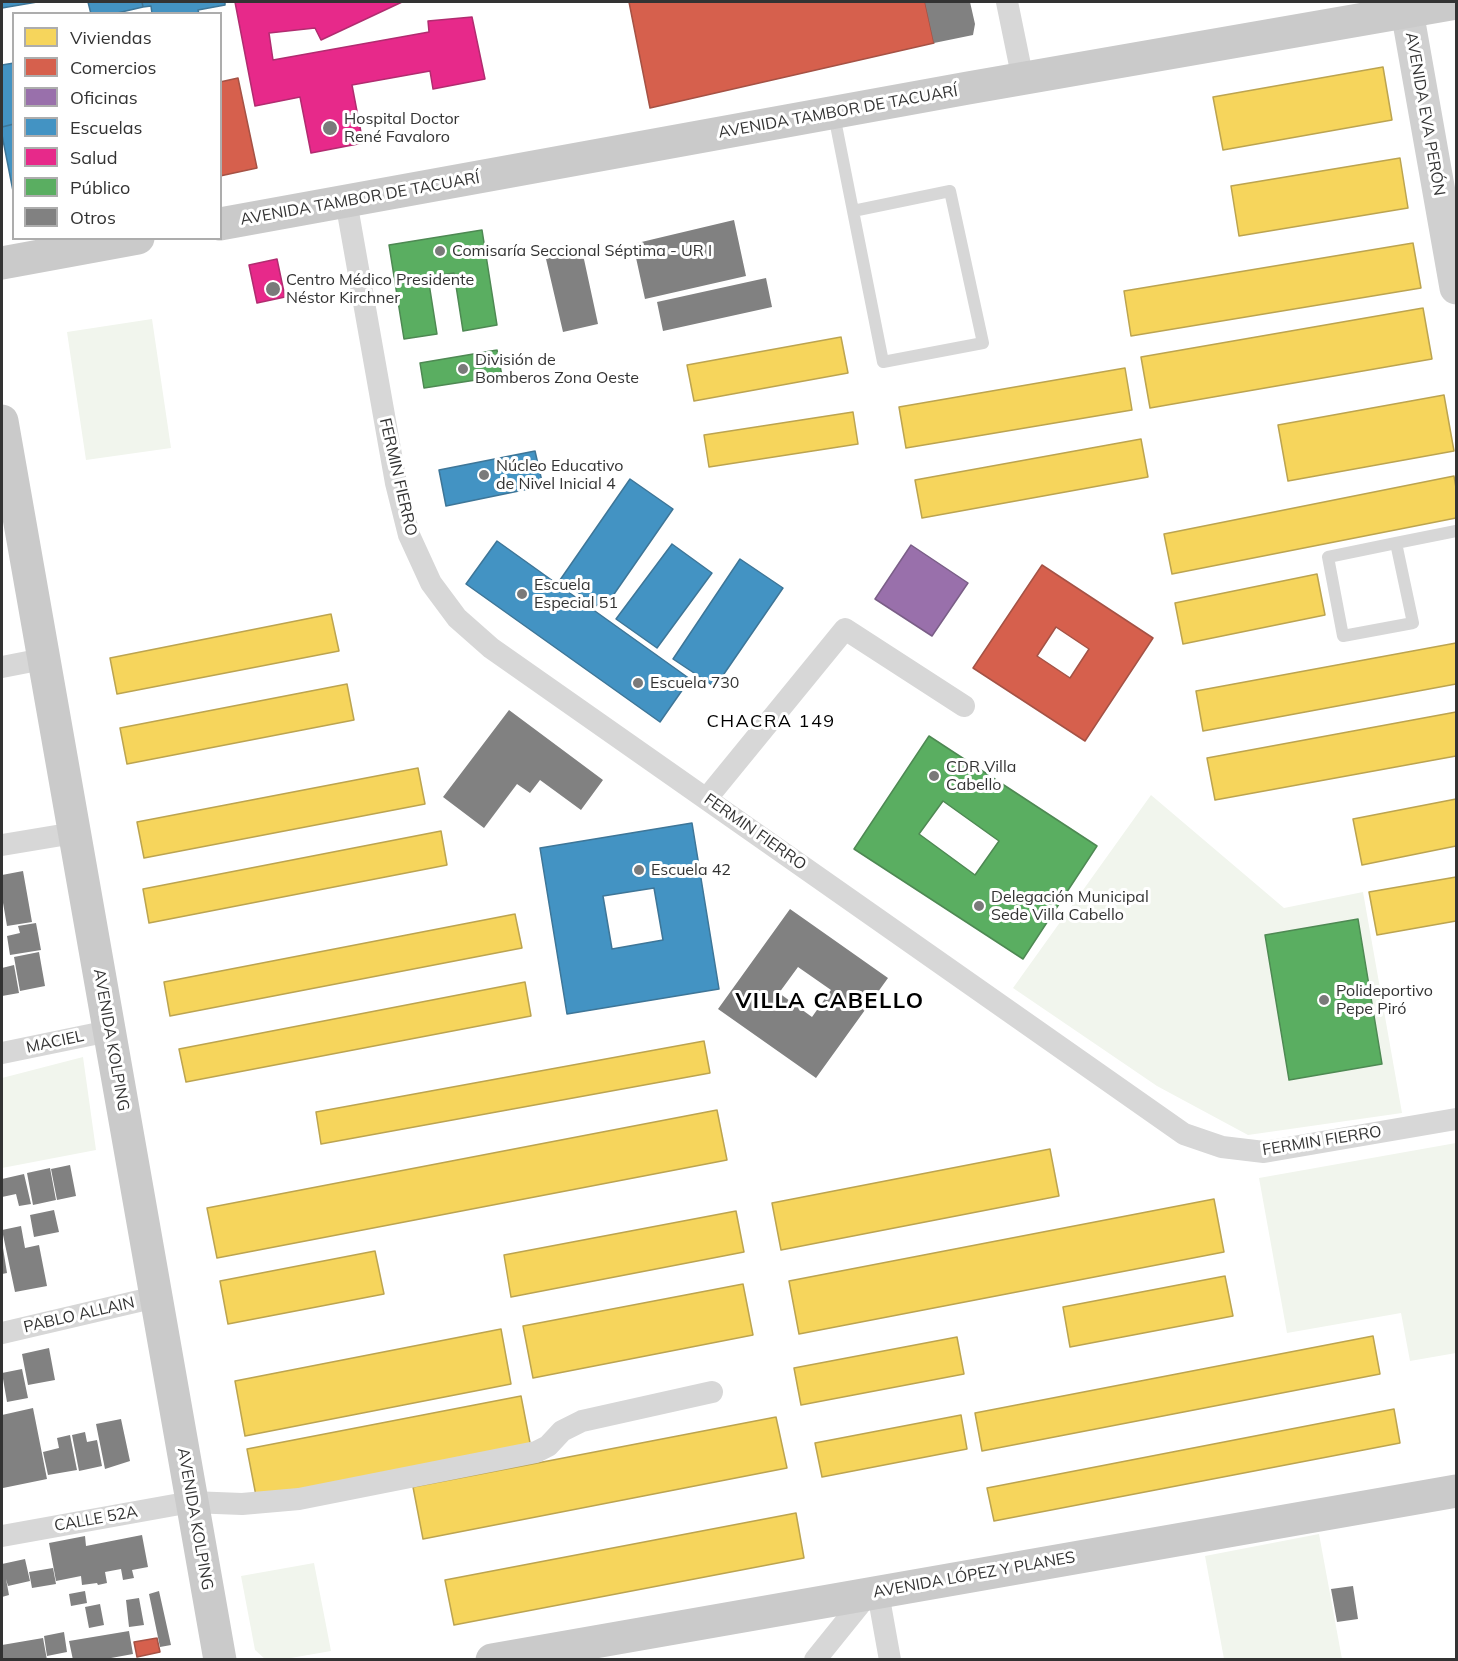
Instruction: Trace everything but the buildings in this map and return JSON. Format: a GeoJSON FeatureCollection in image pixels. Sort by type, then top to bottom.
{"type":"FeatureCollection","features":[{"type":"Feature","properties":{"kind":"main road","name":"AVENIDA TAMBOR DE TACUARÍ"},"geometry":{"type":"LineString","coordinates":[[222,224],[1023,80],[1405,5],[1456,3]]}},
{"type":"Feature","properties":{"kind":"main road","name":"AVENIDA EVA PERÓN"},"geometry":{"type":"LineString","coordinates":[[1405,5],[1456,288]]}},
{"type":"Feature","properties":{"kind":"main road"},"geometry":{"type":"LineString","coordinates":[[2,263],[127,240]]}},
{"type":"Feature","properties":{"kind":"main road","name":"AVENIDA KOLPING"},"geometry":{"type":"LineString","coordinates":[[2,421],[6,476],[43,659],[220,1659]]}},
{"type":"Feature","properties":{"kind":"main road","name":"AVENIDA LÓPEZ Y PLANES"},"geometry":{"type":"LineString","coordinates":[[492,1659],[1456,1491]]}},
{"type":"Feature","properties":{"kind":"street"},"geometry":{"type":"LineString","coordinates":[[1007,2],[1023,80]]}},
{"type":"Feature","properties":{"kind":"street","name":"FERMIN FIERRO"},"geometry":{"type":"LineString","coordinates":[[346,201],[396,483],[409,536],[431,583],[457,618],[491,648],[1184,1134],[1222,1147],[1264,1152],[1456,1119]]}},
{"type":"Feature","properties":{"kind":"street"},"geometry":{"type":"LineString","coordinates":[[706,798],[845,629],[964,706]]}},
{"type":"Feature","properties":{"kind":"street"},"geometry":{"type":"LineString","coordinates":[[2,667],[43,659]]}},
{"type":"Feature","properties":{"kind":"street"},"geometry":{"type":"LineString","coordinates":[[2,845],[74,833]]}},
{"type":"Feature","properties":{"kind":"street","name":"MACIEL"},"geometry":{"type":"LineString","coordinates":[[2,1053],[109,1031]]}},
{"type":"Feature","properties":{"kind":"street","name":"PABLO ALLAIN"},"geometry":{"type":"LineString","coordinates":[[2,1333],[156,1297]]}},
{"type":"Feature","properties":{"kind":"street","name":"CALLE 52A"},"geometry":{"type":"LineString","coordinates":[[2,1536],[191,1502],[242,1504],[299,1499],[536,1452],[548,1446],[562,1431],[582,1421],[712,1392]]}},
{"type":"Feature","properties":{"kind":"street"},"geometry":{"type":"LineString","coordinates":[[815,1659],[873,1593]]}},
{"type":"Feature","properties":{"kind":"street"},"geometry":{"type":"LineString","coordinates":[[873,1593],[890,1659]]}},
{"type":"Feature","properties":{"kind":"lane"},"geometry":{"type":"LineString","coordinates":[[833,114],[883,362],[983,343],[951,191],[853,211]]}},
{"type":"Feature","properties":{"kind":"lane"},"geometry":{"type":"LineString","coordinates":[[1396,543],[1413,623],[1343,636],[1328,557],[1396,543],[1456,531]]}},
{"type":"Feature","properties":{"kind":"shaded area"},"geometry":{"type":"Polygon","coordinates":[[[152,319],[171,448],[86,460],[67,332],[152,319]]]}},
{"type":"Feature","properties":{"kind":"shaded area"},"geometry":{"type":"Polygon","coordinates":[[[1151,795],[1284,908],[1363,892],[1402,1113],[1248,1135],[1157,1086],[1013,988],[1151,795]]]}},
{"type":"Feature","properties":{"kind":"shaded area"},"geometry":{"type":"Polygon","coordinates":[[[83,1057],[96,1150],[2,1168],[2,1078],[83,1057]]]}},
{"type":"Feature","properties":{"kind":"shaded area"},"geometry":{"type":"Polygon","coordinates":[[[1456,1143],[1456,1353],[1410,1361],[1401,1313],[1287,1333],[1259,1178],[1456,1143]]]}},
{"type":"Feature","properties":{"kind":"shaded area"},"geometry":{"type":"Polygon","coordinates":[[[1319,1534],[1342,1659],[1224,1659],[1205,1556],[1319,1534]]]}},
{"type":"Feature","properties":{"kind":"shaded area"},"geometry":{"type":"Polygon","coordinates":[[[314,1563],[331,1651],[285,1659],[265,1659],[255,1650],[241,1576],[314,1563]]]}},
{"type":"Feature","properties":{"kind":"place","name":"Hospital Doctor René Favaloro"},"geometry":{"type":"Point","coordinates":[330,128]}},
{"type":"Feature","properties":{"kind":"place","name":"Comisaría Seccional Séptima - UR I"},"geometry":{"type":"Point","coordinates":[440,251]}},
{"type":"Feature","properties":{"kind":"place","name":"Centro Médico Presidente Néstor Kirchner"},"geometry":{"type":"Point","coordinates":[273,289]}},
{"type":"Feature","properties":{"kind":"place","name":"División de Bomberos Zona Oeste"},"geometry":{"type":"Point","coordinates":[463,369]}},
{"type":"Feature","properties":{"kind":"place","name":"Núcleo Educativo de Nivel Inicial 4"},"geometry":{"type":"Point","coordinates":[484,475]}},
{"type":"Feature","properties":{"kind":"place","name":"Escuela Especial 51"},"geometry":{"type":"Point","coordinates":[522,594]}},
{"type":"Feature","properties":{"kind":"place","name":"Escuela 730"},"geometry":{"type":"Point","coordinates":[638,683]}},
{"type":"Feature","properties":{"kind":"place","name":"CDR Villa Cabello"},"geometry":{"type":"Point","coordinates":[934,776]}},
{"type":"Feature","properties":{"kind":"place","name":"Escuela 42"},"geometry":{"type":"Point","coordinates":[639,870]}},
{"type":"Feature","properties":{"kind":"place","name":"Delegación Municipal Sede Villa Cabello"},"geometry":{"type":"Point","coordinates":[979,906]}},
{"type":"Feature","properties":{"kind":"place","name":"Polideportivo Pepe Piró"},"geometry":{"type":"Point","coordinates":[1324,1000]}},
{"type":"Feature","properties":{"kind":"district","name":"CHACRA 149"},"geometry":{"type":"Point","coordinates":[771,722]}},
{"type":"Feature","properties":{"kind":"district","name":"VILLA CABELLO"},"geometry":{"type":"Point","coordinates":[830,1001]}}]}
